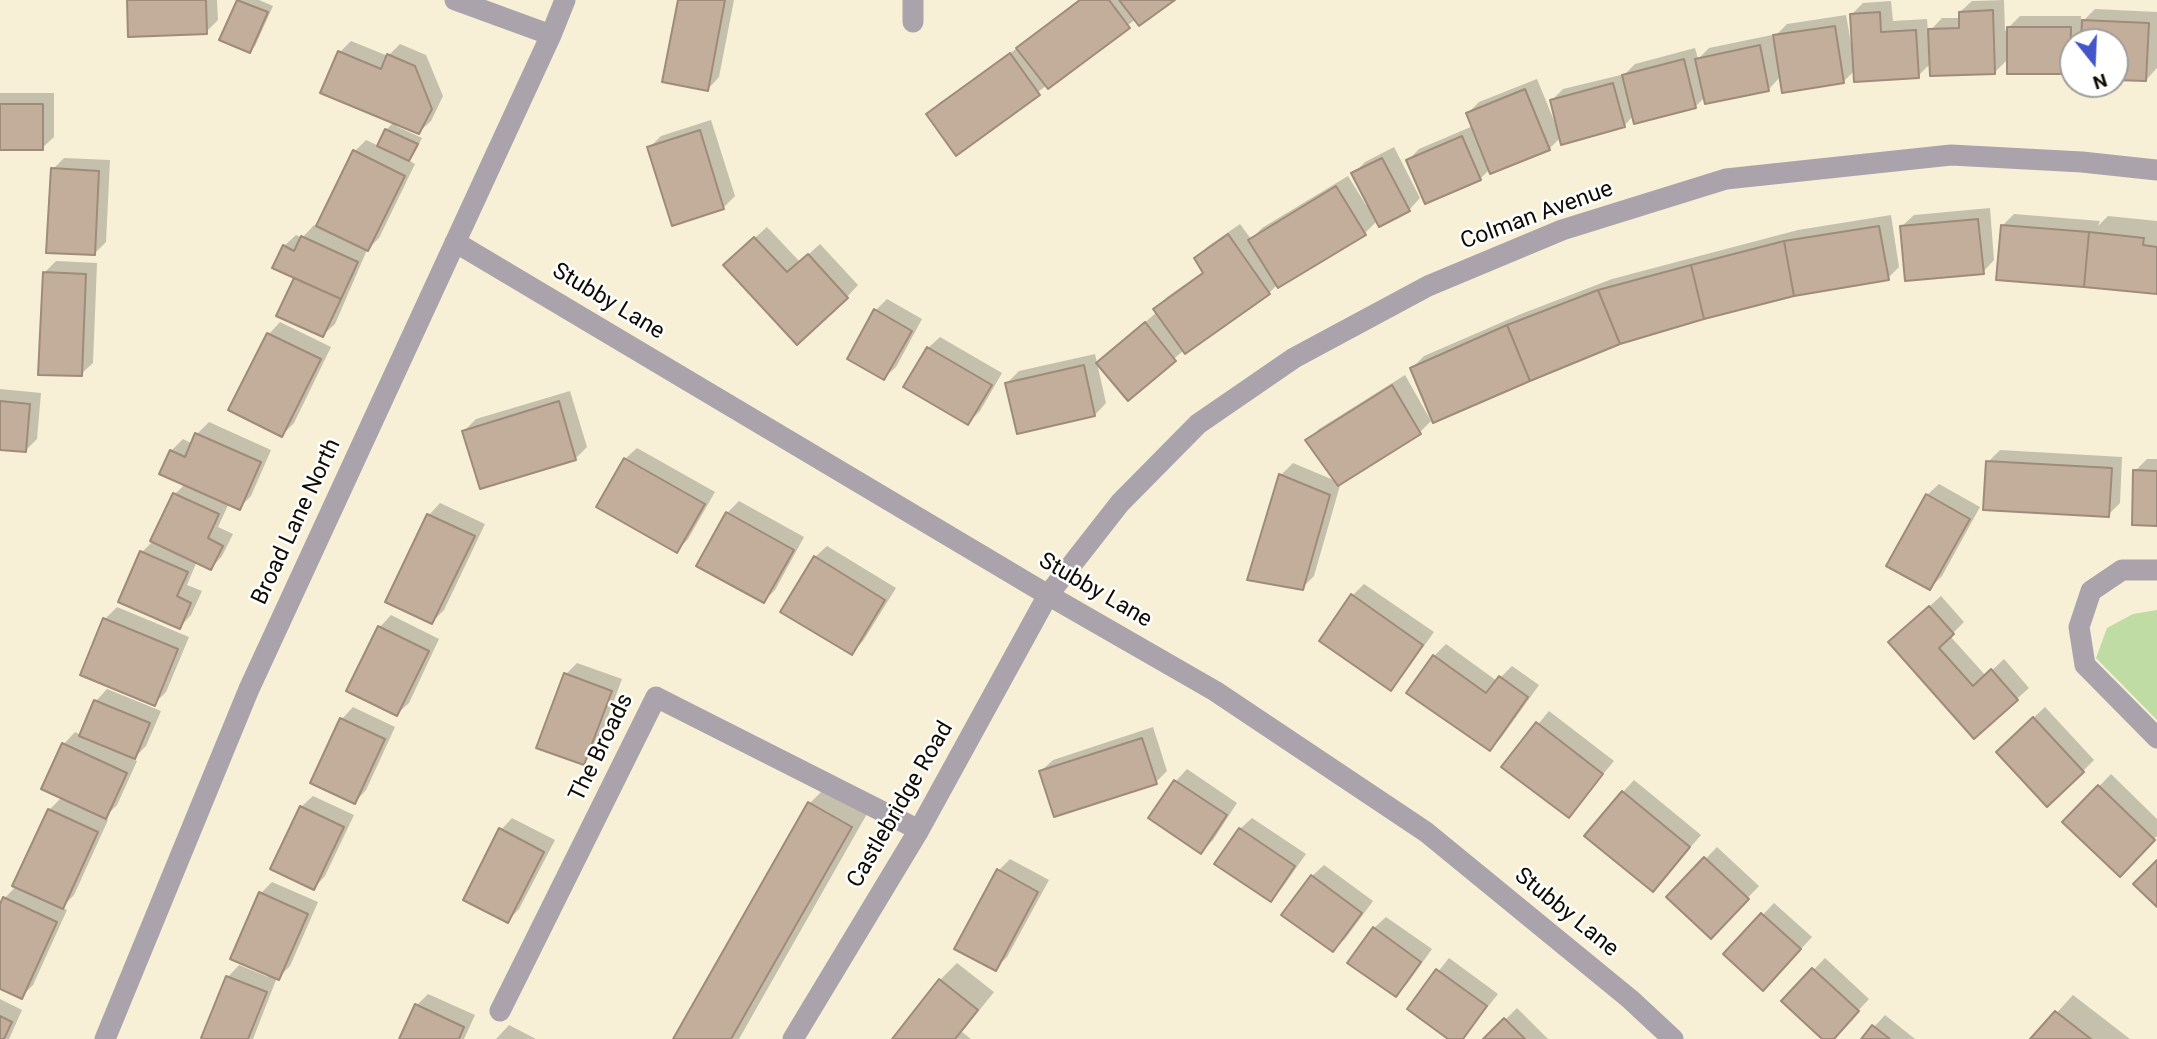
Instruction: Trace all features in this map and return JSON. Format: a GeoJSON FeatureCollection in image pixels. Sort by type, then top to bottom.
{"type":"FeatureCollection","features":[{"type":"Feature","properties":{"kind":"street"},"geometry":{"type":"LineString","coordinates":[[455,0],[551,35]]}},
{"type":"Feature","properties":{"kind":"street","name":"Broad Lane North"},"geometry":{"type":"LineString","coordinates":[[105,1039],[249,689],[565,0]]}},
{"type":"Feature","properties":{"kind":"street"},"geometry":{"type":"LineString","coordinates":[[913,0],[913,22]]}},
{"type":"Feature","properties":{"kind":"street","name":"Colman Avenue"},"geometry":{"type":"LineString","coordinates":[[1048,595],[1120,503],[1198,424],[1294,358],[1428,286],[1562,230],[1726,179],[1951,155],[2082,162],[2157,170]]}},
{"type":"Feature","properties":{"kind":"street","name":"Stubby Lane"},"geometry":{"type":"LineString","coordinates":[[454,242],[1048,595],[1215,691],[1426,832],[1630,999],[1673,1039]]}},
{"type":"Feature","properties":{"kind":"street"},"geometry":{"type":"LineString","coordinates":[[2157,570],[2122,570],[2091,591],[2079,627],[2085,665],[2157,738]]}},
{"type":"Feature","properties":{"kind":"street","name":"Castlebridge Road"},"geometry":{"type":"LineString","coordinates":[[793,1039],[919,830],[1048,595]]}},
{"type":"Feature","properties":{"kind":"street","name":"The Broads"},"geometry":{"type":"LineString","coordinates":[[500,1011],[656,697],[919,830]]}},
{"type":"Feature","properties":{"kind":"green space"},"geometry":{"type":"Polygon","coordinates":[[[2157,610],[2157,720],[2096,658],[2107,628],[2133,614],[2157,610]]]}},
{"type":"Feature","properties":{"kind":"building"},"geometry":{"type":"Polygon","coordinates":[[[127,0],[206,0],[207,34],[128,37],[127,0]]]}},
{"type":"Feature","properties":{"kind":"building"},"geometry":{"type":"Polygon","coordinates":[[[237,0],[268,12],[250,53],[219,40],[237,0]]]}},
{"type":"Feature","properties":{"kind":"building"},"geometry":{"type":"Polygon","coordinates":[[[678,0],[725,0],[708,91],[662,82],[678,0]]]}},
{"type":"Feature","properties":{"kind":"building"},"geometry":{"type":"Polygon","coordinates":[[[1080,0],[1109,0],[1130,28],[1048,89],[1016,48],[1080,0]]]}},
{"type":"Feature","properties":{"kind":"building"},"geometry":{"type":"Polygon","coordinates":[[[1119,0],[1175,0],[1139,26],[1119,0]]]}},
{"type":"Feature","properties":{"kind":"building"},"geometry":{"type":"Polygon","coordinates":[[[1993,10],[1995,74],[1930,76],[1928,29],[1959,28],[1959,12],[1993,10]]]}},
{"type":"Feature","properties":{"kind":"building"},"geometry":{"type":"Polygon","coordinates":[[[1880,12],[1881,32],[1916,30],[1919,78],[1854,82],[1850,14],[1880,12]]]}},
{"type":"Feature","properties":{"kind":"building"},"geometry":{"type":"Polygon","coordinates":[[[2082,20],[2149,23],[2146,81],[2129,80],[2129,28],[2082,28],[2082,20]]]}},
{"type":"Feature","properties":{"kind":"building"},"geometry":{"type":"Polygon","coordinates":[[[1835,26],[1844,83],[1782,93],[1773,35],[1835,26]]]}},
{"type":"Feature","properties":{"kind":"building"},"geometry":{"type":"Polygon","coordinates":[[[2007,27],[2071,27],[2059,28],[2059,74],[2007,74],[2007,27]]]}},
{"type":"Feature","properties":{"kind":"building"},"geometry":{"type":"Polygon","coordinates":[[[1760,45],[1769,91],[1705,104],[1695,59],[1760,45]]]}},
{"type":"Feature","properties":{"kind":"building"},"geometry":{"type":"Polygon","coordinates":[[[338,51],[381,69],[387,54],[415,66],[432,109],[419,134],[320,93],[338,51]]]}},
{"type":"Feature","properties":{"kind":"building"},"geometry":{"type":"Polygon","coordinates":[[[1010,53],[1040,95],[956,156],[926,114],[1010,53]]]}},
{"type":"Feature","properties":{"kind":"building"},"geometry":{"type":"Polygon","coordinates":[[[1684,59],[1696,108],[1634,124],[1622,75],[1684,59]]]}},
{"type":"Feature","properties":{"kind":"building"},"geometry":{"type":"Polygon","coordinates":[[[1613,83],[1625,127],[1561,145],[1550,100],[1613,83]]]}},
{"type":"Feature","properties":{"kind":"building"},"geometry":{"type":"Polygon","coordinates":[[[1525,89],[1550,150],[1490,174],[1466,113],[1525,89]]]}},
{"type":"Feature","properties":{"kind":"building"},"geometry":{"type":"Polygon","coordinates":[[[0,104],[43,104],[43,150],[0,150],[0,104]]]}},
{"type":"Feature","properties":{"kind":"building"},"geometry":{"type":"Polygon","coordinates":[[[385,129],[418,144],[409,161],[377,146],[385,129]]]}},
{"type":"Feature","properties":{"kind":"building"},"geometry":{"type":"Polygon","coordinates":[[[700,130],[724,209],[672,226],[647,147],[700,130]]]}},
{"type":"Feature","properties":{"kind":"building"},"geometry":{"type":"Polygon","coordinates":[[[1462,136],[1481,180],[1425,204],[1406,160],[1462,136]]]}},
{"type":"Feature","properties":{"kind":"building"},"geometry":{"type":"Polygon","coordinates":[[[353,150],[405,176],[368,251],[316,226],[353,150]]]}},
{"type":"Feature","properties":{"kind":"building"},"geometry":{"type":"Polygon","coordinates":[[[1382,158],[1410,211],[1379,227],[1351,173],[1382,158]]]}},
{"type":"Feature","properties":{"kind":"building"},"geometry":{"type":"Polygon","coordinates":[[[51,168],[99,171],[95,255],[46,253],[51,168]]]}},
{"type":"Feature","properties":{"kind":"building"},"geometry":{"type":"Polygon","coordinates":[[[1336,186],[1366,235],[1278,288],[1248,240],[1336,186]]]}},
{"type":"Feature","properties":{"kind":"building"},"geometry":{"type":"Polygon","coordinates":[[[1978,219],[1984,274],[1905,281],[1900,226],[1978,219]]]}},
{"type":"Feature","properties":{"kind":"building"},"geometry":{"type":"Polygon","coordinates":[[[2001,225],[2089,232],[2084,287],[1996,280],[2001,225]]]}},
{"type":"Feature","properties":{"kind":"building"},"geometry":{"type":"Polygon","coordinates":[[[1879,226],[1889,280],[1794,296],[1784,241],[1879,226]]]}},
{"type":"Feature","properties":{"kind":"building"},"geometry":{"type":"Polygon","coordinates":[[[2089,232],[2144,238],[2143,245],[2157,247],[2157,294],[2084,287],[2089,232]]]}},
{"type":"Feature","properties":{"kind":"building"},"geometry":{"type":"Polygon","coordinates":[[[1228,234],[1270,294],[1185,354],[1153,309],[1203,273],[1194,258],[1228,234]]]}},
{"type":"Feature","properties":{"kind":"building"},"geometry":{"type":"Polygon","coordinates":[[[301,236],[358,262],[341,299],[272,268],[283,245],[294,251],[301,236]]]}},
{"type":"Feature","properties":{"kind":"building"},"geometry":{"type":"Polygon","coordinates":[[[754,237],[787,272],[808,254],[848,298],[797,345],[723,265],[754,237]]]}},
{"type":"Feature","properties":{"kind":"building"},"geometry":{"type":"Polygon","coordinates":[[[1784,241],[1794,296],[1704,319],[1691,265],[1784,241]]]}},
{"type":"Feature","properties":{"kind":"building"},"geometry":{"type":"Polygon","coordinates":[[[1691,265],[1704,319],[1620,344],[1598,290],[1691,265]]]}},
{"type":"Feature","properties":{"kind":"building"},"geometry":{"type":"Polygon","coordinates":[[[43,272],[86,274],[82,376],[38,375],[43,272]]]}},
{"type":"Feature","properties":{"kind":"building"},"geometry":{"type":"Polygon","coordinates":[[[294,278],[341,299],[323,337],[276,316],[294,278]]]}},
{"type":"Feature","properties":{"kind":"building"},"geometry":{"type":"Polygon","coordinates":[[[1598,290],[1620,344],[1530,381],[1507,325],[1598,290]]]}},
{"type":"Feature","properties":{"kind":"building"},"geometry":{"type":"Polygon","coordinates":[[[874,309],[912,331],[884,380],[847,359],[874,309]]]}},
{"type":"Feature","properties":{"kind":"building"},"geometry":{"type":"Polygon","coordinates":[[[1145,322],[1176,361],[1128,401],[1096,363],[1145,322]]]}},
{"type":"Feature","properties":{"kind":"building"},"geometry":{"type":"Polygon","coordinates":[[[1507,325],[1530,381],[1433,423],[1410,368],[1507,325]]]}},
{"type":"Feature","properties":{"kind":"building"},"geometry":{"type":"Polygon","coordinates":[[[267,333],[321,359],[282,437],[228,410],[267,333]]]}},
{"type":"Feature","properties":{"kind":"building"},"geometry":{"type":"Polygon","coordinates":[[[927,347],[992,385],[968,425],[903,387],[927,347]]]}},
{"type":"Feature","properties":{"kind":"building"},"geometry":{"type":"Polygon","coordinates":[[[1084,365],[1095,416],[1017,434],[1005,383],[1084,365]]]}},
{"type":"Feature","properties":{"kind":"building"},"geometry":{"type":"Polygon","coordinates":[[[1392,385],[1421,434],[1338,486],[1305,440],[1392,385]]]}},
{"type":"Feature","properties":{"kind":"building"},"geometry":{"type":"Polygon","coordinates":[[[0,401],[30,404],[26,452],[0,450],[0,401]]]}},
{"type":"Feature","properties":{"kind":"building"},"geometry":{"type":"Polygon","coordinates":[[[559,401],[576,460],[480,489],[462,431],[559,401]]]}},
{"type":"Feature","properties":{"kind":"building"},"geometry":{"type":"Polygon","coordinates":[[[195,433],[261,462],[240,510],[159,474],[170,450],[185,457],[195,433]]]}},
{"type":"Feature","properties":{"kind":"building"},"geometry":{"type":"Polygon","coordinates":[[[624,458],[705,504],[677,553],[596,507],[624,458]]]}},
{"type":"Feature","properties":{"kind":"building"},"geometry":{"type":"Polygon","coordinates":[[[1986,461],[2112,468],[2109,517],[1983,510],[1986,461]]]}},
{"type":"Feature","properties":{"kind":"building"},"geometry":{"type":"Polygon","coordinates":[[[2133,470],[2157,471],[2157,526],[2132,525],[2133,470]]]}},
{"type":"Feature","properties":{"kind":"building"},"geometry":{"type":"Polygon","coordinates":[[[1279,474],[1330,495],[1303,590],[1247,580],[1279,474]]]}},
{"type":"Feature","properties":{"kind":"building"},"geometry":{"type":"Polygon","coordinates":[[[173,493],[219,514],[208,538],[223,546],[211,570],[150,541],[173,493]]]}},
{"type":"Feature","properties":{"kind":"building"},"geometry":{"type":"Polygon","coordinates":[[[1926,494],[1970,519],[1930,590],[1886,566],[1926,494]]]}},
{"type":"Feature","properties":{"kind":"building"},"geometry":{"type":"Polygon","coordinates":[[[726,512],[794,550],[764,603],[696,566],[726,512]]]}},
{"type":"Feature","properties":{"kind":"building"},"geometry":{"type":"Polygon","coordinates":[[[427,514],[475,536],[432,624],[385,602],[427,514]]]}},
{"type":"Feature","properties":{"kind":"building"},"geometry":{"type":"Polygon","coordinates":[[[140,551],[188,572],[177,596],[191,603],[180,629],[118,602],[140,551]]]}},
{"type":"Feature","properties":{"kind":"building"},"geometry":{"type":"Polygon","coordinates":[[[814,556],[885,600],[852,655],[780,612],[814,556]]]}},
{"type":"Feature","properties":{"kind":"building"},"geometry":{"type":"Polygon","coordinates":[[[1351,594],[1423,645],[1391,691],[1319,641],[1351,594]]]}},
{"type":"Feature","properties":{"kind":"building"},"geometry":{"type":"Polygon","coordinates":[[[1929,606],[1954,634],[1939,648],[1973,686],[1991,669],[2018,700],[1974,739],[1888,642],[1929,606]]]}},
{"type":"Feature","properties":{"kind":"building"},"geometry":{"type":"Polygon","coordinates":[[[103,618],[178,649],[155,706],[80,675],[103,618]]]}},
{"type":"Feature","properties":{"kind":"building"},"geometry":{"type":"Polygon","coordinates":[[[378,626],[429,651],[397,716],[346,691],[378,626]]]}},
{"type":"Feature","properties":{"kind":"building"},"geometry":{"type":"Polygon","coordinates":[[[1433,655],[1486,693],[1499,676],[1528,697],[1490,751],[1406,693],[1433,655]]]}},
{"type":"Feature","properties":{"kind":"building"},"geometry":{"type":"Polygon","coordinates":[[[564,673],[612,691],[584,765],[536,748],[564,673]]]}},
{"type":"Feature","properties":{"kind":"building"},"geometry":{"type":"Polygon","coordinates":[[[94,700],[150,723],[135,759],[79,736],[94,700]]]}},
{"type":"Feature","properties":{"kind":"building"},"geometry":{"type":"Polygon","coordinates":[[[2033,717],[2084,772],[2047,807],[1996,752],[2033,717]]]}},
{"type":"Feature","properties":{"kind":"building"},"geometry":{"type":"Polygon","coordinates":[[[340,718],[385,739],[355,804],[310,783],[340,718]]]}},
{"type":"Feature","properties":{"kind":"building"},"geometry":{"type":"Polygon","coordinates":[[[1536,722],[1603,774],[1569,818],[1501,767],[1536,722]]]}},
{"type":"Feature","properties":{"kind":"building"},"geometry":{"type":"Polygon","coordinates":[[[1142,738],[1157,784],[1054,817],[1039,771],[1142,738]]]}},
{"type":"Feature","properties":{"kind":"building"},"geometry":{"type":"Polygon","coordinates":[[[62,743],[127,773],[106,819],[41,789],[62,743]]]}},
{"type":"Feature","properties":{"kind":"building"},"geometry":{"type":"Polygon","coordinates":[[[1174,780],[1227,815],[1201,854],[1148,818],[1174,780]]]}},
{"type":"Feature","properties":{"kind":"building"},"geometry":{"type":"Polygon","coordinates":[[[2098,785],[2155,840],[2120,877],[2062,822],[2098,785]]]}},
{"type":"Feature","properties":{"kind":"building"},"geometry":{"type":"Polygon","coordinates":[[[1622,791],[1690,847],[1653,892],[1584,836],[1622,791]]]}},
{"type":"Feature","properties":{"kind":"building"},"geometry":{"type":"Polygon","coordinates":[[[808,802],[852,827],[731,1039],[673,1039],[808,802]]]}},
{"type":"Feature","properties":{"kind":"building"},"geometry":{"type":"Polygon","coordinates":[[[300,806],[344,827],[314,890],[270,869],[300,806]]]}},
{"type":"Feature","properties":{"kind":"building"},"geometry":{"type":"Polygon","coordinates":[[[48,809],[98,832],[63,909],[12,886],[48,809]]]}},
{"type":"Feature","properties":{"kind":"building"},"geometry":{"type":"Polygon","coordinates":[[[499,828],[544,852],[508,923],[463,900],[499,828]]]}},
{"type":"Feature","properties":{"kind":"building"},"geometry":{"type":"Polygon","coordinates":[[[1239,828],[1295,866],[1271,902],[1214,864],[1239,828]]]}},
{"type":"Feature","properties":{"kind":"building"},"geometry":{"type":"Polygon","coordinates":[[[1704,857],[1749,899],[1711,939],[1666,897],[1704,857]]]}},
{"type":"Feature","properties":{"kind":"building"},"geometry":{"type":"Polygon","coordinates":[[[2157,860],[2157,907],[2133,884],[2157,860]]]}},
{"type":"Feature","properties":{"kind":"building"},"geometry":{"type":"Polygon","coordinates":[[[997,869],[1038,892],[996,971],[954,949],[997,869]]]}},
{"type":"Feature","properties":{"kind":"building"},"geometry":{"type":"Polygon","coordinates":[[[1311,875],[1362,913],[1333,952],[1281,915],[1311,875]]]}},
{"type":"Feature","properties":{"kind":"building"},"geometry":{"type":"Polygon","coordinates":[[[259,892],[308,914],[279,980],[230,959],[259,892]]]}},
{"type":"Feature","properties":{"kind":"building"},"geometry":{"type":"Polygon","coordinates":[[[3,897],[57,922],[22,999],[0,989],[0,904],[3,897]]]}},
{"type":"Feature","properties":{"kind":"building"},"geometry":{"type":"Polygon","coordinates":[[[1761,913],[1801,949],[1763,991],[1723,954],[1761,913]]]}},
{"type":"Feature","properties":{"kind":"building"},"geometry":{"type":"Polygon","coordinates":[[[1373,927],[1421,962],[1396,997],[1347,963],[1373,927]]]}},
{"type":"Feature","properties":{"kind":"building"},"geometry":{"type":"Polygon","coordinates":[[[1812,968],[1859,1011],[1834,1039],[1822,1039],[1781,1001],[1812,968]]]}},
{"type":"Feature","properties":{"kind":"building"},"geometry":{"type":"Polygon","coordinates":[[[1436,969],[1487,1006],[1463,1039],[1448,1039],[1407,1009],[1436,969]]]}},
{"type":"Feature","properties":{"kind":"building"},"geometry":{"type":"Polygon","coordinates":[[[226,976],[267,992],[248,1039],[201,1038],[226,976]]]}},
{"type":"Feature","properties":{"kind":"building"},"geometry":{"type":"Polygon","coordinates":[[[939,979],[978,1010],[955,1039],[892,1039],[939,979]]]}},
{"type":"Feature","properties":{"kind":"building"},"geometry":{"type":"Polygon","coordinates":[[[415,1004],[464,1027],[459,1039],[399,1039],[415,1004]]]}},
{"type":"Feature","properties":{"kind":"building"},"geometry":{"type":"Polygon","coordinates":[[[2055,1011],[2091,1039],[2030,1039],[2055,1011]]]}},
{"type":"Feature","properties":{"kind":"building"},"geometry":{"type":"Polygon","coordinates":[[[0,1016],[12,1022],[4,1039],[0,1039],[0,1016]]]}},
{"type":"Feature","properties":{"kind":"building"},"geometry":{"type":"Polygon","coordinates":[[[1504,1018],[1525,1039],[1483,1039],[1504,1018]]]}},
{"type":"Feature","properties":{"kind":"building"},"geometry":{"type":"Polygon","coordinates":[[[1872,1025],[1890,1039],[1861,1039],[1872,1025]]]}}]}
